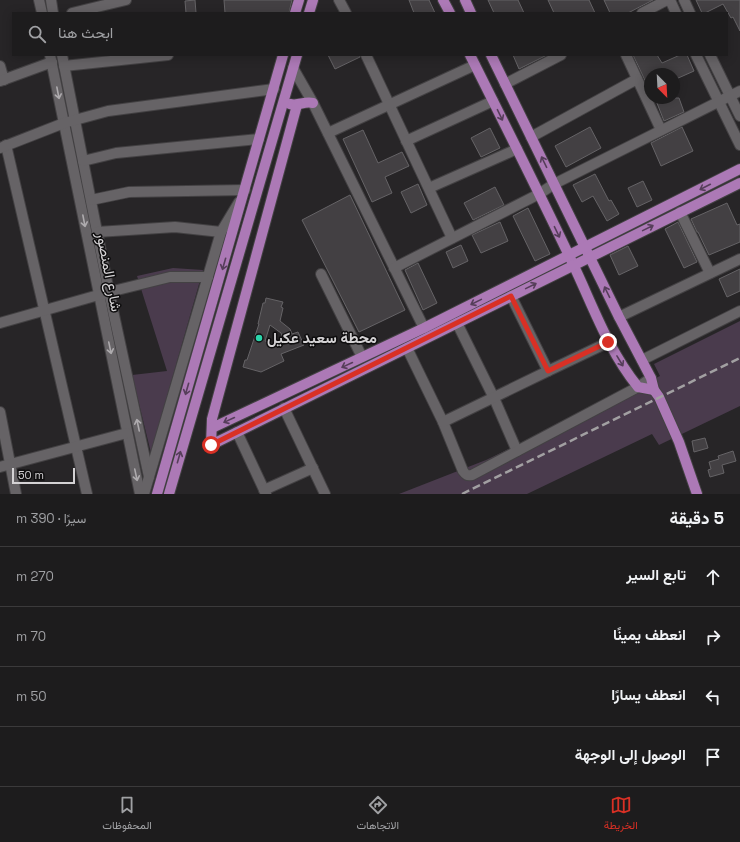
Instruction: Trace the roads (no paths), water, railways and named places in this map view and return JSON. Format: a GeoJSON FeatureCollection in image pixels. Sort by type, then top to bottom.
{"type":"FeatureCollection","features":[{"type":"Feature","properties":{"kind":"main road"},"geometry":{"type":"LineString","coordinates":[[295,12],[299,0]]}},
{"type":"Feature","properties":{"kind":"main road"},"geometry":{"type":"LineString","coordinates":[[309,12],[313,0]]}},
{"type":"Feature","properties":{"kind":"main road"},"geometry":{"type":"LineString","coordinates":[[443,0],[449,12]]}},
{"type":"Feature","properties":{"kind":"main road"},"geometry":{"type":"LineString","coordinates":[[465,0],[471,12]]}},
{"type":"Feature","properties":{"kind":"main road"},"geometry":{"type":"LineString","coordinates":[[157,494],[283,56]]}},
{"type":"Feature","properties":{"kind":"main road"},"geometry":{"type":"LineString","coordinates":[[169,494],[296,56]]}},
{"type":"Feature","properties":{"kind":"main road"},"geometry":{"type":"LineString","coordinates":[[470,56],[574,265],[608,342],[638,387],[654,390]]}},
{"type":"Feature","properties":{"kind":"main road"},"geometry":{"type":"LineString","coordinates":[[491,56],[619,317],[651,378],[654,390],[659,397],[679,442],[697,494]]}},
{"type":"Feature","properties":{"kind":"main road"},"geometry":{"type":"LineString","coordinates":[[283,102],[297,105],[305,102],[313,103]]}},
{"type":"Feature","properties":{"kind":"main road"},"geometry":{"type":"LineString","coordinates":[[297,105],[214,411],[211,445],[740,183]]}},
{"type":"Feature","properties":{"kind":"main road"},"geometry":{"type":"LineString","coordinates":[[212,428],[424,328],[740,169]]}},
{"type":"Feature","properties":{"kind":"street"},"geometry":{"type":"LineString","coordinates":[[39,0],[42,12]]}},
{"type":"Feature","properties":{"kind":"street"},"geometry":{"type":"LineString","coordinates":[[51,0],[53,12]]}},
{"type":"Feature","properties":{"kind":"street"},"geometry":{"type":"LineString","coordinates":[[76,12],[126,0]]}},
{"type":"Feature","properties":{"kind":"street"},"geometry":{"type":"LineString","coordinates":[[339,0],[345,12]]}},
{"type":"Feature","properties":{"kind":"street"},"geometry":{"type":"LineString","coordinates":[[644,12],[668,0],[675,12]]}},
{"type":"Feature","properties":{"kind":"street"},"geometry":{"type":"LineString","coordinates":[[684,0],[690,12]]}},
{"type":"Feature","properties":{"kind":"street","name":"شارع المنصور"},"geometry":{"type":"LineString","coordinates":[[62,56],[109,292],[149,477]]}},
{"type":"Feature","properties":{"kind":"street"},"geometry":{"type":"LineString","coordinates":[[64,66],[159,56]]}},
{"type":"Feature","properties":{"kind":"street"},"geometry":{"type":"LineString","coordinates":[[366,56],[452,238]]}},
{"type":"Feature","properties":{"kind":"street"},"geometry":{"type":"LineString","coordinates":[[505,84],[559,56]]}},
{"type":"Feature","properties":{"kind":"street"},"geometry":{"type":"LineString","coordinates":[[626,56],[661,130]]}},
{"type":"Feature","properties":{"kind":"street"},"geometry":{"type":"LineString","coordinates":[[696,56],[740,145]]}},
{"type":"Feature","properties":{"kind":"street"},"geometry":{"type":"LineString","coordinates":[[710,56],[740,116]]}},
{"type":"Feature","properties":{"kind":"street"},"geometry":{"type":"LineString","coordinates":[[0,66],[2,81],[51,58]]}},
{"type":"Feature","properties":{"kind":"street","name":"شارع المنصور"},"geometry":{"type":"LineString","coordinates":[[51,58],[140,494]]}},
{"type":"Feature","properties":{"kind":"street"},"geometry":{"type":"LineString","coordinates":[[328,133],[475,65]]}},
{"type":"Feature","properties":{"kind":"street"},"geometry":{"type":"LineString","coordinates":[[293,68],[313,103],[424,328]]}},
{"type":"Feature","properties":{"kind":"street"},"geometry":{"type":"LineString","coordinates":[[531,137],[637,79]]}},
{"type":"Feature","properties":{"kind":"street"},"geometry":{"type":"LineString","coordinates":[[88,494],[45,311],[3,147],[64,123],[108,111],[274,89]]}},
{"type":"Feature","properties":{"kind":"street"},"geometry":{"type":"LineString","coordinates":[[394,268],[539,194],[554,184],[740,91]]}},
{"type":"Feature","properties":{"kind":"street"},"geometry":{"type":"LineString","coordinates":[[406,141],[493,100]]}},
{"type":"Feature","properties":{"kind":"street"},"geometry":{"type":"LineString","coordinates":[[83,161],[116,153],[260,139]]}},
{"type":"Feature","properties":{"kind":"street"},"geometry":{"type":"LineString","coordinates":[[429,188],[517,149]]}},
{"type":"Feature","properties":{"kind":"street"},"geometry":{"type":"LineString","coordinates":[[91,200],[129,192],[244,193]]}},
{"type":"Feature","properties":{"kind":"street"},"geometry":{"type":"LineString","coordinates":[[144,494],[221,232],[244,193]]}},
{"type":"Feature","properties":{"kind":"street"},"geometry":{"type":"LineString","coordinates":[[680,212],[710,273]]}},
{"type":"Feature","properties":{"kind":"street"},"geometry":{"type":"LineString","coordinates":[[97,232],[175,227],[221,232]]}},
{"type":"Feature","properties":{"kind":"street"},"geometry":{"type":"LineString","coordinates":[[619,317],[740,259]]}},
{"type":"Feature","properties":{"kind":"street"},"geometry":{"type":"LineString","coordinates":[[321,274],[362,357]]}},
{"type":"Feature","properties":{"kind":"street"},"geometry":{"type":"LineString","coordinates":[[0,323],[109,292],[170,277],[208,277]]}},
{"type":"Feature","properties":{"kind":"street"},"geometry":{"type":"LineString","coordinates":[[511,296],[548,371]]}},
{"type":"Feature","properties":{"kind":"street"},"geometry":{"type":"LineString","coordinates":[[642,360],[740,311]]}},
{"type":"Feature","properties":{"kind":"street"},"geometry":{"type":"LineString","coordinates":[[457,323],[494,398],[517,451]]}},
{"type":"Feature","properties":{"kind":"street"},"geometry":{"type":"LineString","coordinates":[[443,422],[608,342]]}},
{"type":"Feature","properties":{"kind":"street"},"geometry":{"type":"LineString","coordinates":[[407,348],[443,422],[463,471],[465,475],[468,476],[638,387],[651,378]]}},
{"type":"Feature","properties":{"kind":"street"},"geometry":{"type":"LineString","coordinates":[[284,408],[325,494]]}},
{"type":"Feature","properties":{"kind":"street"},"geometry":{"type":"LineString","coordinates":[[0,412],[16,494]]}},
{"type":"Feature","properties":{"kind":"street"},"geometry":{"type":"LineString","coordinates":[[238,432],[265,492],[313,468]]}},
{"type":"Feature","properties":{"kind":"street"},"geometry":{"type":"LineString","coordinates":[[0,467],[127,433]]}},
{"type":"Feature","properties":{"kind":"railway"},"geometry":{"type":"LineString","coordinates":[[462,494],[740,358]]}},
{"type":"Feature","properties":{"kind":"place","name":"محطة سعيد عكيل"},"geometry":{"type":"Point","coordinates":[259,338]}}]}
